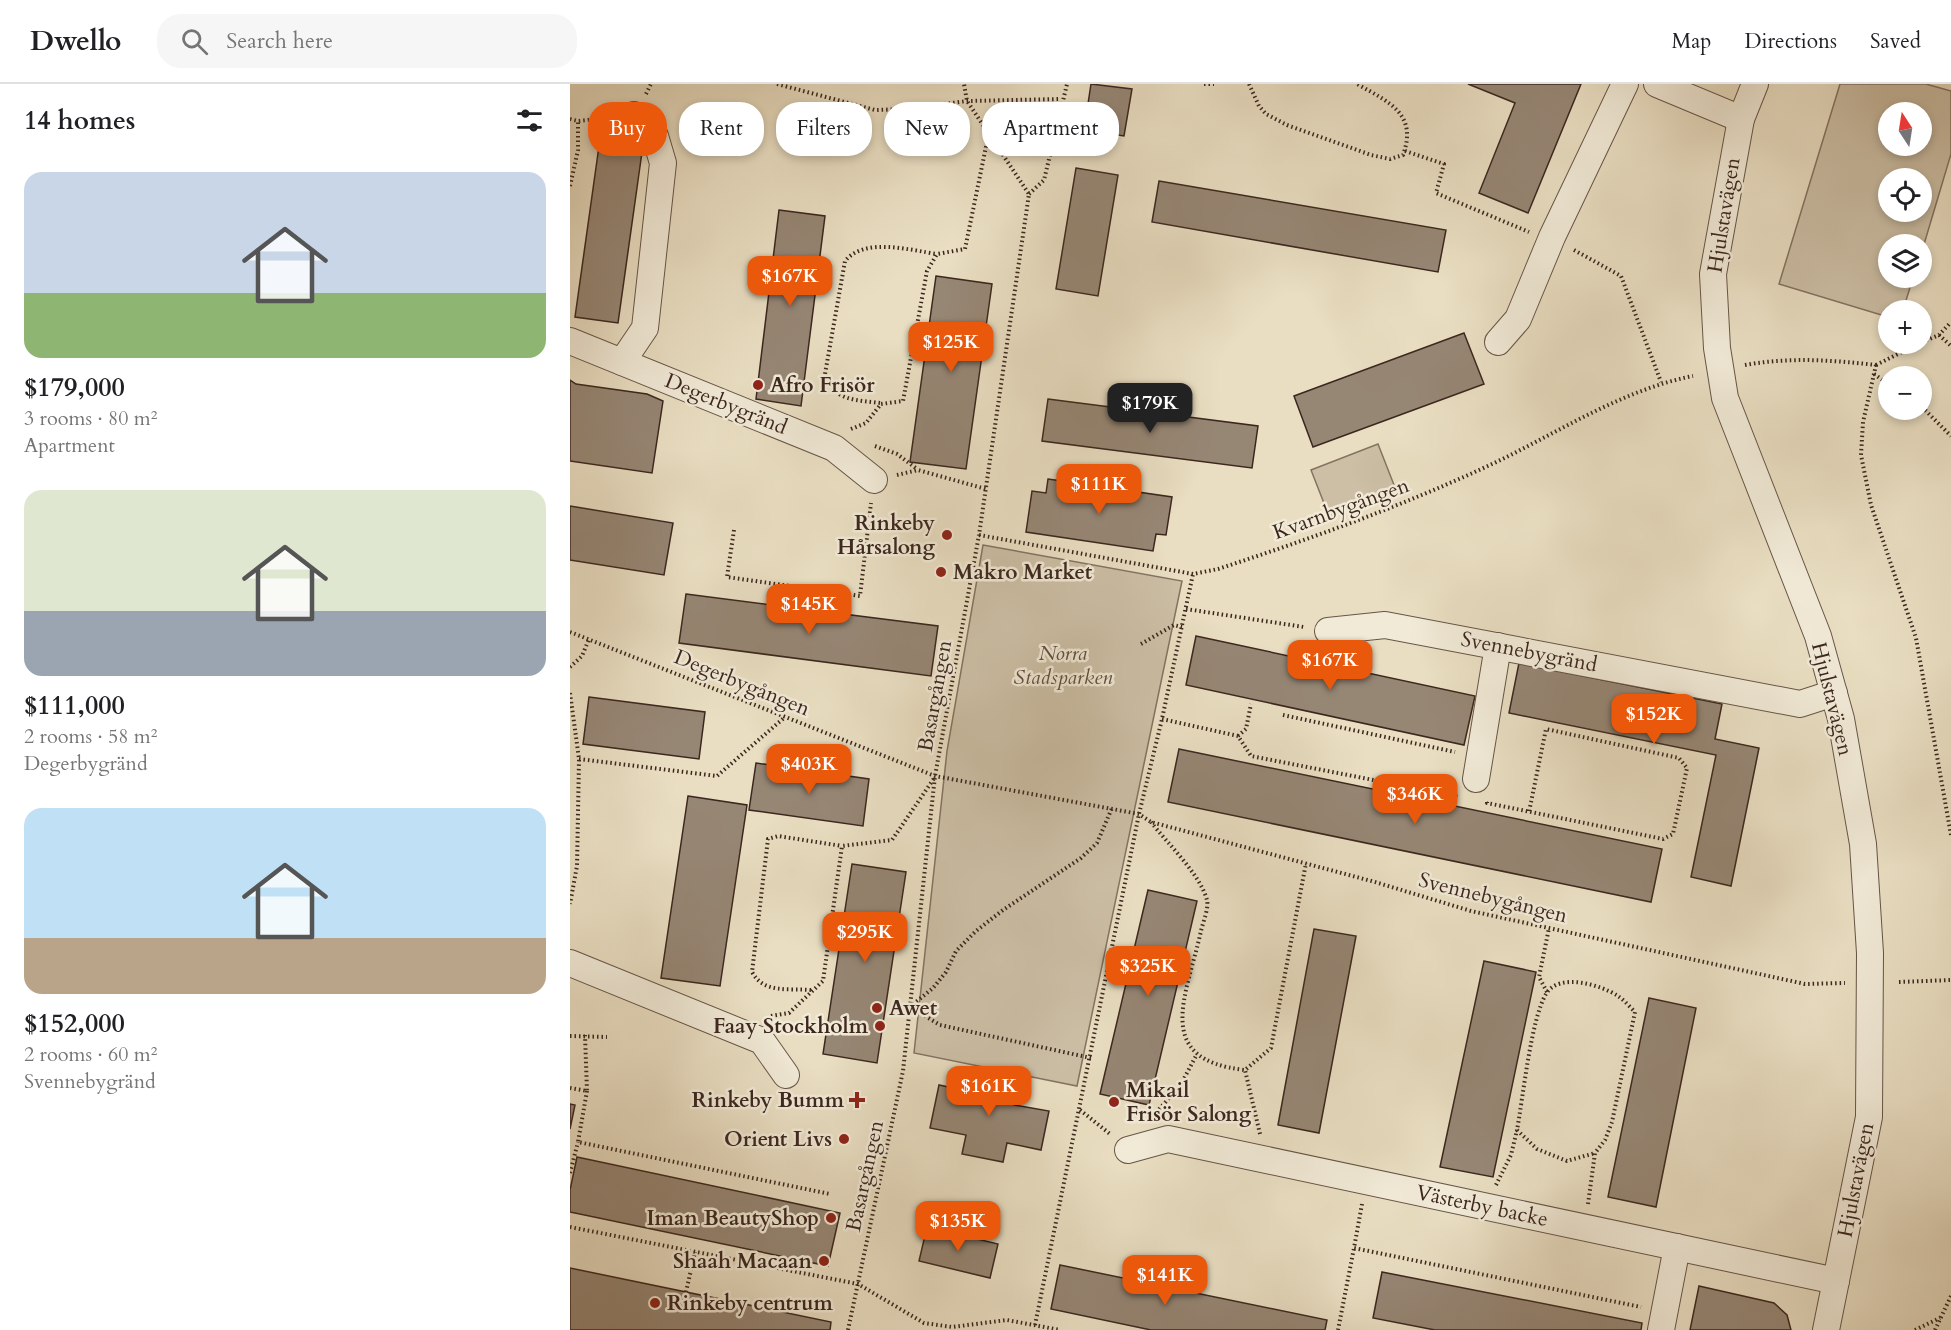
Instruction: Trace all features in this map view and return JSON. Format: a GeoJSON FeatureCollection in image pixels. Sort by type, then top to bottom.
{"type":"FeatureCollection","features":[{"type":"Feature","properties":{"kind":"street"},"geometry":{"type":"LineString","coordinates":[[1498,342],[1518,319],[1561,245],[1625,84]]}},
{"type":"Feature","properties":{"kind":"street"},"geometry":{"type":"LineString","coordinates":[[1658,84],[1741,119]]}},
{"type":"Feature","properties":{"kind":"street","name":"Hjulstavägen"},"geometry":{"type":"LineString","coordinates":[[1755,84],[1741,119],[1713,274],[1717,348],[1725,398],[1818,636],[1834,693],[1863,844],[1871,1002],[1869,1117],[1826,1330]]}},
{"type":"Feature","properties":{"kind":"street"},"geometry":{"type":"LineString","coordinates":[[622,362],[645,328],[663,163],[661,156]]}},
{"type":"Feature","properties":{"kind":"street","name":"Degerbygränd"},"geometry":{"type":"LineString","coordinates":[[570,341],[834,448],[874,480]]}},
{"type":"Feature","properties":{"kind":"street","name":"Svennebygränd"},"geometry":{"type":"LineString","coordinates":[[1328,631],[1385,625],[1800,704],[1834,693]]}},
{"type":"Feature","properties":{"kind":"street"},"geometry":{"type":"LineString","coordinates":[[1478,768],[1498,646]]}},
{"type":"Feature","properties":{"kind":"street"},"geometry":{"type":"LineString","coordinates":[[570,963],[762,1041],[786,1075]]}},
{"type":"Feature","properties":{"kind":"street","name":"Västerby backe"},"geometry":{"type":"LineString","coordinates":[[1128,1150],[1168,1139],[1836,1281]]}},
{"type":"Feature","properties":{"kind":"street"},"geometry":{"type":"LineString","coordinates":[[1663,1321],[1677,1247]]}},
{"type":"Feature","properties":{"kind":"path"},"geometry":{"type":"LineString","coordinates":[[777,84],[875,110],[906,110],[967,101],[1062,99]]}},
{"type":"Feature","properties":{"kind":"path"},"geometry":{"type":"LineString","coordinates":[[964,84],[967,101],[982,122]]}},
{"type":"Feature","properties":{"kind":"path"},"geometry":{"type":"LineString","coordinates":[[1004,156],[1029,194],[1044,180],[1067,84]]}},
{"type":"Feature","properties":{"kind":"path"},"geometry":{"type":"LineString","coordinates":[[1204,84],[1214,84]]}},
{"type":"Feature","properties":{"kind":"path"},"geometry":{"type":"LineString","coordinates":[[1249,84],[1259,106],[1266,114],[1287,124],[1371,155],[1390,159],[1403,155],[1409,140],[1408,127],[1399,112],[1380,97],[1357,84]]}},
{"type":"Feature","properties":{"kind":"path"},"geometry":{"type":"LineString","coordinates":[[570,119],[578,121],[578,150],[570,186]]}},
{"type":"Feature","properties":{"kind":"path"},"geometry":{"type":"LineString","coordinates":[[1405,151],[1444,164],[1436,193],[1460,202],[1469,209],[1561,245],[1621,276],[1661,382]]}},
{"type":"Feature","properties":{"kind":"path"},"geometry":{"type":"LineString","coordinates":[[937,254],[927,271],[903,401],[881,404],[844,398],[828,385],[825,374],[844,261],[852,252],[868,248],[937,254],[965,249],[984,156]]}},
{"type":"Feature","properties":{"kind":"path","name":"Basargången"},"geometry":{"type":"LineString","coordinates":[[848,1330],[902,1076],[935,776],[979,535],[1029,194]]}},
{"type":"Feature","properties":{"kind":"path"},"geometry":{"type":"LineString","coordinates":[[1932,338],[1939,335],[1951,322]]}},
{"type":"Feature","properties":{"kind":"path"},"geometry":{"type":"LineString","coordinates":[[1939,335],[1951,346]]}},
{"type":"Feature","properties":{"kind":"path"},"geometry":{"type":"LineString","coordinates":[[1741,366],[1774,360],[1826,359],[1876,365],[1898,354]]}},
{"type":"Feature","properties":{"kind":"path"},"geometry":{"type":"LineString","coordinates":[[1876,365],[1863,422],[1861,455],[1871,505],[1916,638],[1951,836]]}},
{"type":"Feature","properties":{"kind":"path"},"geometry":{"type":"LineString","coordinates":[[1874,374],[1878,377]]}},
{"type":"Feature","properties":{"kind":"path","name":"Kvarnbygången"},"geometry":{"type":"LineString","coordinates":[[979,535],[1193,574],[1257,556],[1412,500],[1491,465],[1661,382],[1693,376]]}},
{"type":"Feature","properties":{"kind":"path"},"geometry":{"type":"LineString","coordinates":[[842,433],[866,423],[881,404]]}},
{"type":"Feature","properties":{"kind":"path"},"geometry":{"type":"LineString","coordinates":[[1932,417],[1951,436]]}},
{"type":"Feature","properties":{"kind":"path"},"geometry":{"type":"LineString","coordinates":[[734,530],[727,577],[860,596],[874,480],[918,470],[986,489]]}},
{"type":"Feature","properties":{"kind":"path"},"geometry":{"type":"LineString","coordinates":[[1035,1325],[1139,814],[1193,574]]}},
{"type":"Feature","properties":{"kind":"path"},"geometry":{"type":"LineString","coordinates":[[1186,609],[1328,631]]}},
{"type":"Feature","properties":{"kind":"path"},"geometry":{"type":"LineString","coordinates":[[1141,644],[1174,625],[1182,627]]}},
{"type":"Feature","properties":{"kind":"path","name":"Degerbygången"},"geometry":{"type":"LineString","coordinates":[[570,632],[935,776],[1139,814]]}},
{"type":"Feature","properties":{"kind":"path"},"geometry":{"type":"LineString","coordinates":[[570,667],[582,656],[589,639]]}},
{"type":"Feature","properties":{"kind":"path"},"geometry":{"type":"LineString","coordinates":[[570,693],[579,759],[577,866],[570,904]]}},
{"type":"Feature","properties":{"kind":"path"},"geometry":{"type":"LineString","coordinates":[[1238,736],[1246,729],[1251,704]]}},
{"type":"Feature","properties":{"kind":"path"},"geometry":{"type":"LineString","coordinates":[[1283,715],[1478,768]]}},
{"type":"Feature","properties":{"kind":"path"},"geometry":{"type":"LineString","coordinates":[[579,759],[717,776],[785,717]]}},
{"type":"Feature","properties":{"kind":"path"},"geometry":{"type":"LineString","coordinates":[[812,990],[765,987],[758,982],[752,972],[768,839],[778,836],[842,846],[892,840],[935,776]]}},
{"type":"Feature","properties":{"kind":"path"},"geometry":{"type":"LineString","coordinates":[[1091,1058],[940,1025],[910,1007],[933,988],[946,972],[956,951],[976,931],[1003,910],[1081,858],[1097,843],[1112,808]]}},
{"type":"Feature","properties":{"kind":"path","name":"Svennebygången"},"geometry":{"type":"LineString","coordinates":[[1139,814],[1151,822],[1471,911],[1805,984],[1847,983]]}},
{"type":"Feature","properties":{"kind":"path"},"geometry":{"type":"LineString","coordinates":[[1151,822],[1198,881],[1208,901],[1181,1017],[1185,1041],[1201,1059],[1223,1068],[1245,1070],[1271,1048],[1306,864]]}},
{"type":"Feature","properties":{"kind":"path"},"geometry":{"type":"LineString","coordinates":[[789,1013],[823,981],[842,846]]}},
{"type":"Feature","properties":{"kind":"path"},"geometry":{"type":"LineString","coordinates":[[1546,992],[1539,977],[1549,928]]}},
{"type":"Feature","properties":{"kind":"path"},"geometry":{"type":"LineString","coordinates":[[1899,982],[1951,980]]}},
{"type":"Feature","properties":{"kind":"path"},"geometry":{"type":"LineString","coordinates":[[1493,1191],[1511,1155],[1538,1019],[1546,992],[1561,982],[1593,985],[1619,996],[1635,1012],[1612,1122],[1605,1140],[1595,1153],[1588,1211]]}},
{"type":"Feature","properties":{"kind":"path"},"geometry":{"type":"LineString","coordinates":[[570,1173],[587,1091],[585,1035]]}},
{"type":"Feature","properties":{"kind":"path"},"geometry":{"type":"LineString","coordinates":[[570,1036],[607,1037]]}},
{"type":"Feature","properties":{"kind":"path"},"geometry":{"type":"LineString","coordinates":[[1150,1119],[1180,1086],[1197,1054]]}},
{"type":"Feature","properties":{"kind":"path"},"geometry":{"type":"LineString","coordinates":[[1245,1070],[1262,1143]]}},
{"type":"Feature","properties":{"kind":"path"},"geometry":{"type":"LineString","coordinates":[[570,1088],[587,1091]]}},
{"type":"Feature","properties":{"kind":"path"},"geometry":{"type":"LineString","coordinates":[[1080,1110],[1128,1150]]}},
{"type":"Feature","properties":{"kind":"path"},"geometry":{"type":"LineString","coordinates":[[1517,1130],[1537,1149],[1567,1161],[1595,1153]]}},
{"type":"Feature","properties":{"kind":"path"},"geometry":{"type":"LineString","coordinates":[[578,1142],[830,1194]]}},
{"type":"Feature","properties":{"kind":"path"},"geometry":{"type":"LineString","coordinates":[[1338,1330],[1366,1181]]}},
{"type":"Feature","properties":{"kind":"path"},"geometry":{"type":"LineString","coordinates":[[570,1227],[858,1284],[924,1323],[952,1327],[1008,1320],[1060,1330]]}},
{"type":"Feature","properties":{"kind":"path"},"geometry":{"type":"LineString","coordinates":[[1354,1248],[1663,1321]]}},
{"type":"Feature","properties":{"kind":"path"},"geometry":{"type":"LineString","coordinates":[[686,1292],[694,1252]]}},
{"type":"Feature","properties":{"kind":"path"},"geometry":{"type":"LineString","coordinates":[[1935,1330],[1951,1296]]}},
{"type":"Feature","properties":{"kind":"path"},"geometry":{"type":"LineString","coordinates":[[1915,1330],[1940,1317]]}},
{"type":"Feature","properties":{"kind":"green space"},"geometry":{"type":"Polygon","coordinates":[[[1840,84],[1926,84],[1951,91],[1951,154],[1932,218],[1932,168],[1878,168],[1878,222],[1931,222],[1927,234],[1878,234],[1878,288],[1910,288],[1906,300],[1878,300],[1878,314],[1779,284],[1840,84]]]}},
{"type":"Feature","properties":{"kind":"green space"},"geometry":{"type":"Polygon","coordinates":[[[1378,444],[1396,490],[1329,516],[1311,470],[1378,444]]]}},
{"type":"Feature","properties":{"kind":"green space","name":"Norra Stadsparken"},"geometry":{"type":"Polygon","coordinates":[[[983,545],[1182,581],[1077,1086],[914,1053],[947,751],[983,545]]]}},
{"type":"Feature","properties":{"kind":"building"},"geometry":{"type":"Polygon","coordinates":[[[1091,84],[1132,89],[1124,136],[1119,135],[1119,102],[1088,102],[1091,84]]]}},
{"type":"Feature","properties":{"kind":"building"},"geometry":{"type":"Polygon","coordinates":[[[1468,84],[1581,84],[1528,213],[1479,193],[1515,103],[1468,84]]]}},
{"type":"Feature","properties":{"kind":"building"},"geometry":{"type":"Polygon","coordinates":[[[598,156],[641,156],[618,323],[575,317],[598,156]]]}},
{"type":"Feature","properties":{"kind":"building"},"geometry":{"type":"Polygon","coordinates":[[[1076,168],[1118,175],[1098,296],[1056,289],[1076,168]]]}},
{"type":"Feature","properties":{"kind":"building"},"geometry":{"type":"Polygon","coordinates":[[[1159,181],[1446,230],[1438,272],[1152,222],[1159,181]]]}},
{"type":"Feature","properties":{"kind":"building"},"geometry":{"type":"Polygon","coordinates":[[[779,210],[825,216],[801,406],[756,399],[779,210]]]}},
{"type":"Feature","properties":{"kind":"building"},"geometry":{"type":"Polygon","coordinates":[[[936,276],[992,284],[966,469],[910,462],[936,276]]]}},
{"type":"Feature","properties":{"kind":"building"},"geometry":{"type":"Polygon","coordinates":[[[1464,333],[1484,384],[1313,447],[1294,396],[1464,333]]]}},
{"type":"Feature","properties":{"kind":"building"},"geometry":{"type":"Polygon","coordinates":[[[570,380],[576,384],[647,394],[663,401],[652,473],[570,461],[570,380]]]}},
{"type":"Feature","properties":{"kind":"building"},"geometry":{"type":"Polygon","coordinates":[[[1048,399],[1258,426],[1252,468],[1042,441],[1048,399]]]}},
{"type":"Feature","properties":{"kind":"building"},"geometry":{"type":"Polygon","coordinates":[[[1048,479],[1172,497],[1166,535],[1156,534],[1153,551],[1026,532],[1032,491],[1046,493],[1048,479]]]}},
{"type":"Feature","properties":{"kind":"building"},"geometry":{"type":"Polygon","coordinates":[[[570,506],[673,523],[664,575],[570,560],[570,506]]]}},
{"type":"Feature","properties":{"kind":"building"},"geometry":{"type":"Polygon","coordinates":[[[686,594],[938,626],[931,676],[679,643],[686,594]]]}},
{"type":"Feature","properties":{"kind":"building"},"geometry":{"type":"Polygon","coordinates":[[[1196,636],[1475,696],[1464,745],[1186,685],[1196,636]]]}},
{"type":"Feature","properties":{"kind":"building"},"geometry":{"type":"Polygon","coordinates":[[[1519,663],[1722,704],[1715,739],[1759,748],[1731,886],[1691,877],[1716,755],[1509,713],[1519,663]]]}},
{"type":"Feature","properties":{"kind":"building"},"geometry":{"type":"Polygon","coordinates":[[[589,697],[705,712],[699,759],[583,744],[589,697]]]}},
{"type":"Feature","properties":{"kind":"building"},"geometry":{"type":"Polygon","coordinates":[[[1179,749],[1662,849],[1651,902],[1168,802],[1179,749]]]}},
{"type":"Feature","properties":{"kind":"building"},"geometry":{"type":"Polygon","coordinates":[[[756,763],[869,779],[863,826],[749,810],[756,763]]]}},
{"type":"Feature","properties":{"kind":"building"},"geometry":{"type":"Polygon","coordinates":[[[688,796],[747,805],[720,986],[661,978],[688,796]]]}},
{"type":"Feature","properties":{"kind":"building"},"geometry":{"type":"Polygon","coordinates":[[[852,864],[906,872],[877,1063],[823,1054],[852,864]]]}},
{"type":"Feature","properties":{"kind":"building"},"geometry":{"type":"Polygon","coordinates":[[[1148,890],[1197,901],[1149,1105],[1100,1094],[1148,890]]]}},
{"type":"Feature","properties":{"kind":"building"},"geometry":{"type":"Polygon","coordinates":[[[1314,929],[1356,936],[1319,1133],[1278,1125],[1314,929]]]}},
{"type":"Feature","properties":{"kind":"building"},"geometry":{"type":"Polygon","coordinates":[[[1484,961],[1536,972],[1493,1177],[1440,1167],[1484,961]]]}},
{"type":"Feature","properties":{"kind":"building"},"geometry":{"type":"Polygon","coordinates":[[[1649,998],[1696,1008],[1656,1207],[1608,1197],[1649,998]]]}},
{"type":"Feature","properties":{"kind":"building"},"geometry":{"type":"Polygon","coordinates":[[[971,1071],[1019,1081],[1014,1105],[1049,1111],[1041,1150],[1007,1143],[1003,1162],[962,1154],[966,1135],[930,1128],[939,1085],[967,1091],[971,1071]]]}},
{"type":"Feature","properties":{"kind":"building"},"geometry":{"type":"Polygon","coordinates":[[[570,1104],[575,1105],[570,1129],[570,1104]]]}},
{"type":"Feature","properties":{"kind":"building"},"geometry":{"type":"Polygon","coordinates":[[[577,1157],[840,1213],[828,1266],[570,1212],[570,1190],[577,1157]]]}},
{"type":"Feature","properties":{"kind":"building"},"geometry":{"type":"Polygon","coordinates":[[[927,1227],[998,1244],[990,1278],[919,1261],[927,1227]]]}},
{"type":"Feature","properties":{"kind":"building"},"geometry":{"type":"Polygon","coordinates":[[[1060,1265],[1327,1320],[1325,1330],[1151,1330],[1051,1309],[1060,1265]]]}},
{"type":"Feature","properties":{"kind":"building","name":"Rinkeby centrum"},"geometry":{"type":"Polygon","coordinates":[[[570,1268],[831,1322],[830,1330],[570,1330],[570,1268]]]}},
{"type":"Feature","properties":{"kind":"building"},"geometry":{"type":"Polygon","coordinates":[[[1382,1272],[1642,1323],[1641,1330],[1435,1330],[1373,1318],[1382,1272]]]}},
{"type":"Feature","properties":{"kind":"building"},"geometry":{"type":"Polygon","coordinates":[[[1699,1286],[1774,1303],[1787,1315],[1791,1330],[1690,1330],[1699,1286]]]}},
{"type":"Feature","properties":{"kind":"place","name":"Afro Frisör"},"geometry":{"type":"Point","coordinates":[758,385]}},
{"type":"Feature","properties":{"kind":"place","name":"Rinkeby Hårsalong"},"geometry":{"type":"Point","coordinates":[947,535]}},
{"type":"Feature","properties":{"kind":"place","name":"Makro Market"},"geometry":{"type":"Point","coordinates":[941,572]}},
{"type":"Feature","properties":{"kind":"place","name":"Awet"},"geometry":{"type":"Point","coordinates":[877,1008]}},
{"type":"Feature","properties":{"kind":"place","name":"Faay Stockholm"},"geometry":{"type":"Point","coordinates":[880,1026]}},
{"type":"Feature","properties":{"kind":"place","name":"Rinkeby Bumm"},"geometry":{"type":"Point","coordinates":[857,1100]}},
{"type":"Feature","properties":{"kind":"place","name":"Mikail Frisör Salong"},"geometry":{"type":"Point","coordinates":[1114,1102]}},
{"type":"Feature","properties":{"kind":"place","name":"Orient Livs"},"geometry":{"type":"Point","coordinates":[844,1139]}},
{"type":"Feature","properties":{"kind":"place","name":"Iman BeautyShop"},"geometry":{"type":"Point","coordinates":[831,1218]}},
{"type":"Feature","properties":{"kind":"place","name":"Shaah Macaan"},"geometry":{"type":"Point","coordinates":[824,1261]}},
{"type":"Feature","properties":{"kind":"place","name":"Rinkeby centrum"},"geometry":{"type":"Point","coordinates":[655,1303]}}]}
